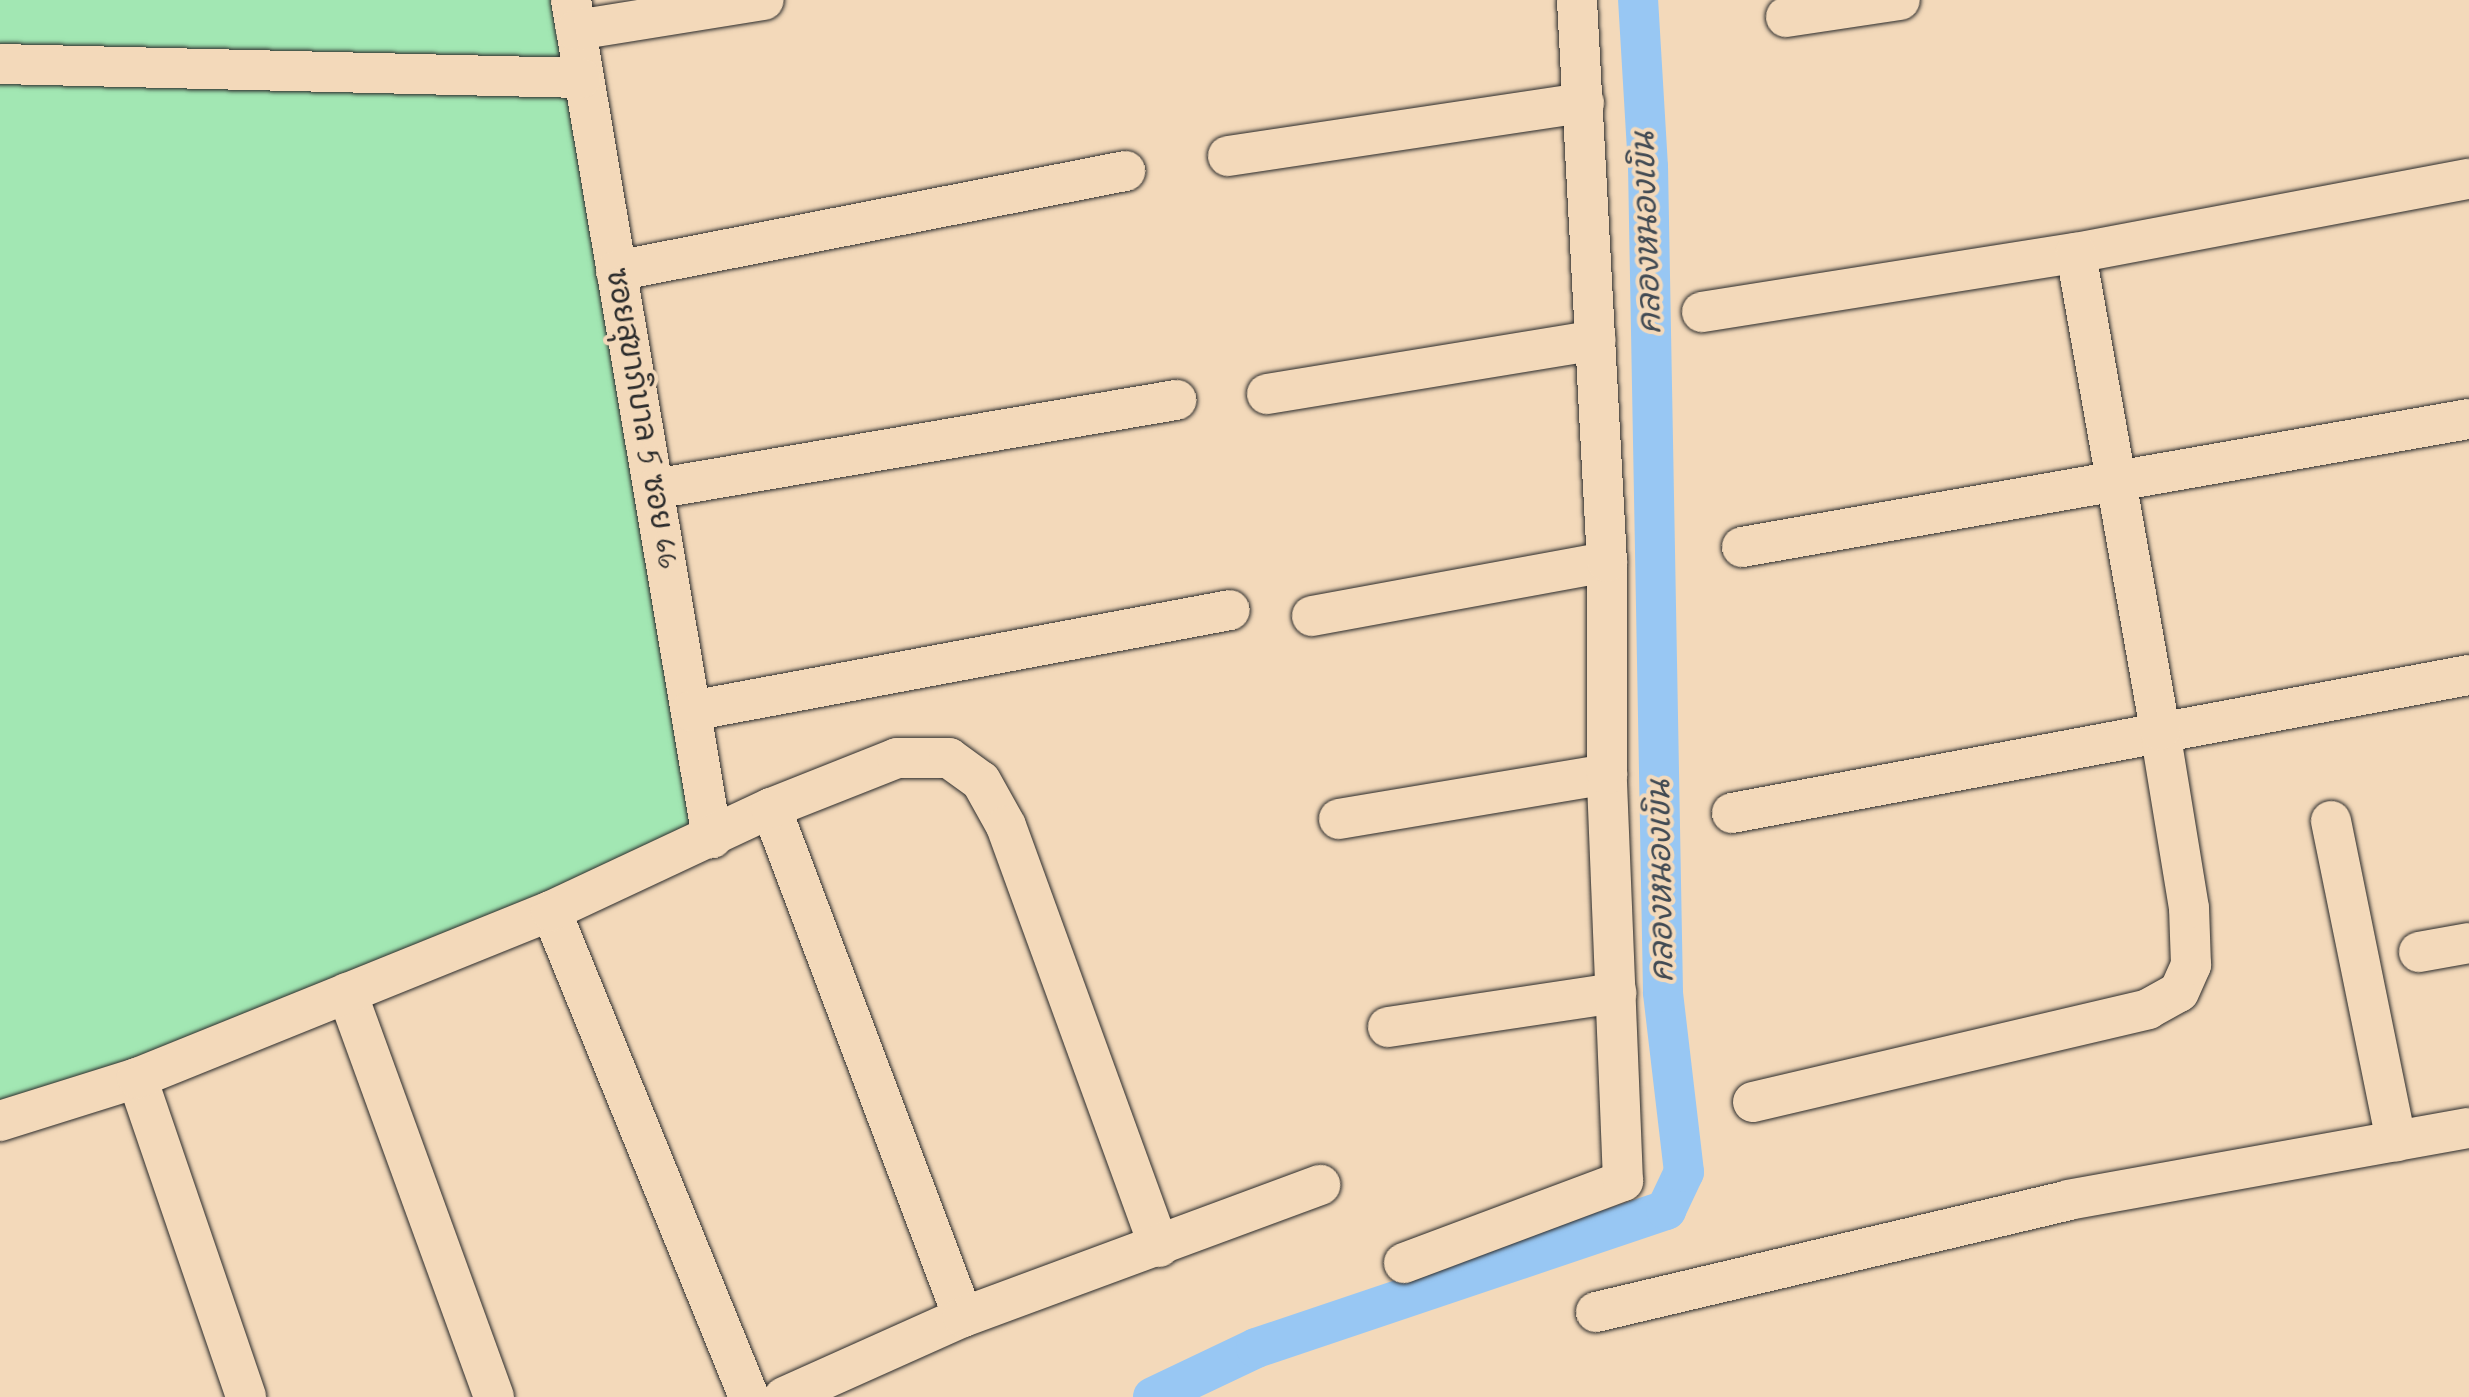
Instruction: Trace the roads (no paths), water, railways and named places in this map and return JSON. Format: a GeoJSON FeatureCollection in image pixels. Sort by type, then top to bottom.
{"type":"FeatureCollection","features":[{"type":"Feature","properties":{"kind":"street"},"geometry":{"type":"LineString","coordinates":[[574,15],[764,0]]}},
{"type":"Feature","properties":{"kind":"street"},"geometry":{"type":"LineString","coordinates":[[1404,1263],[1623,1181],[1607,774],[1607,562],[1577,0]]}},
{"type":"Feature","properties":{"kind":"street"},"geometry":{"type":"LineString","coordinates":[[1786,17],[1900,0]]}},
{"type":"Feature","properties":{"kind":"street","name":"ซอยสุขาภิบาล 5 ซอย 66"},"geometry":{"type":"LineString","coordinates":[[574,15],[581,78],[712,838]]}},
{"type":"Feature","properties":{"kind":"street"},"geometry":{"type":"LineString","coordinates":[[0,64],[581,78]]}},
{"type":"Feature","properties":{"kind":"street"},"geometry":{"type":"LineString","coordinates":[[1228,156],[1584,103]]}},
{"type":"Feature","properties":{"kind":"street"},"geometry":{"type":"LineString","coordinates":[[616,271],[1125,171]]}},
{"type":"Feature","properties":{"kind":"street"},"geometry":{"type":"LineString","coordinates":[[1702,312],[2076,253],[2469,179]]}},
{"type":"Feature","properties":{"kind":"street"},"geometry":{"type":"LineString","coordinates":[[1753,1102],[2148,1009],[2179,992],[2191,965],[2189,908],[2076,253]]}},
{"type":"Feature","properties":{"kind":"street"},"geometry":{"type":"LineString","coordinates":[[1267,394],[1596,340]]}},
{"type":"Feature","properties":{"kind":"street"},"geometry":{"type":"LineString","coordinates":[[654,489],[1176,400]]}},
{"type":"Feature","properties":{"kind":"street"},"geometry":{"type":"LineString","coordinates":[[1742,547],[2469,419]]}},
{"type":"Feature","properties":{"kind":"street"},"geometry":{"type":"LineString","coordinates":[[1312,616],[1607,562]]}},
{"type":"Feature","properties":{"kind":"street"},"geometry":{"type":"LineString","coordinates":[[691,711],[1230,610]]}},
{"type":"Feature","properties":{"kind":"street"},"geometry":{"type":"LineString","coordinates":[[1732,813],[2160,730],[2469,675]]}},
{"type":"Feature","properties":{"kind":"street"},"geometry":{"type":"LineString","coordinates":[[0,1121],[137,1078],[551,911],[771,808],[897,758],[949,758],[981,781],[1006,826],[1159,1247]]}},
{"type":"Feature","properties":{"kind":"street"},"geometry":{"type":"LineString","coordinates":[[1339,819],[1607,774]]}},
{"type":"Feature","properties":{"kind":"street"},"geometry":{"type":"LineString","coordinates":[[771,808],[963,1317]]}},
{"type":"Feature","properties":{"kind":"street"},"geometry":{"type":"LineString","coordinates":[[2331,821],[2396,1141]]}},
{"type":"Feature","properties":{"kind":"street"},"geometry":{"type":"LineString","coordinates":[[551,911],[749,1397]]}},
{"type":"Feature","properties":{"kind":"street"},"geometry":{"type":"LineString","coordinates":[[2419,952],[2469,943]]}},
{"type":"Feature","properties":{"kind":"street"},"geometry":{"type":"LineString","coordinates":[[347,993],[494,1397]]}},
{"type":"Feature","properties":{"kind":"street"},"geometry":{"type":"LineString","coordinates":[[1388,1027],[1616,993]]}},
{"type":"Feature","properties":{"kind":"street"},"geometry":{"type":"LineString","coordinates":[[137,1078],[246,1397]]}},
{"type":"Feature","properties":{"kind":"street"},"geometry":{"type":"LineString","coordinates":[[1596,1312],[2068,1200],[2469,1128]]}},
{"type":"Feature","properties":{"kind":"street"},"geometry":{"type":"LineString","coordinates":[[784,1397],[963,1317],[1320,1185]]}},
{"type":"Feature","properties":{"kind":"waterway","name":"คลองหนองเขิน"},"geometry":{"type":"LineString","coordinates":[[1153,1397],[1256,1348],[1666,1210],[1684,1172],[1663,992],[1648,167],[1638,0]]}}]}
